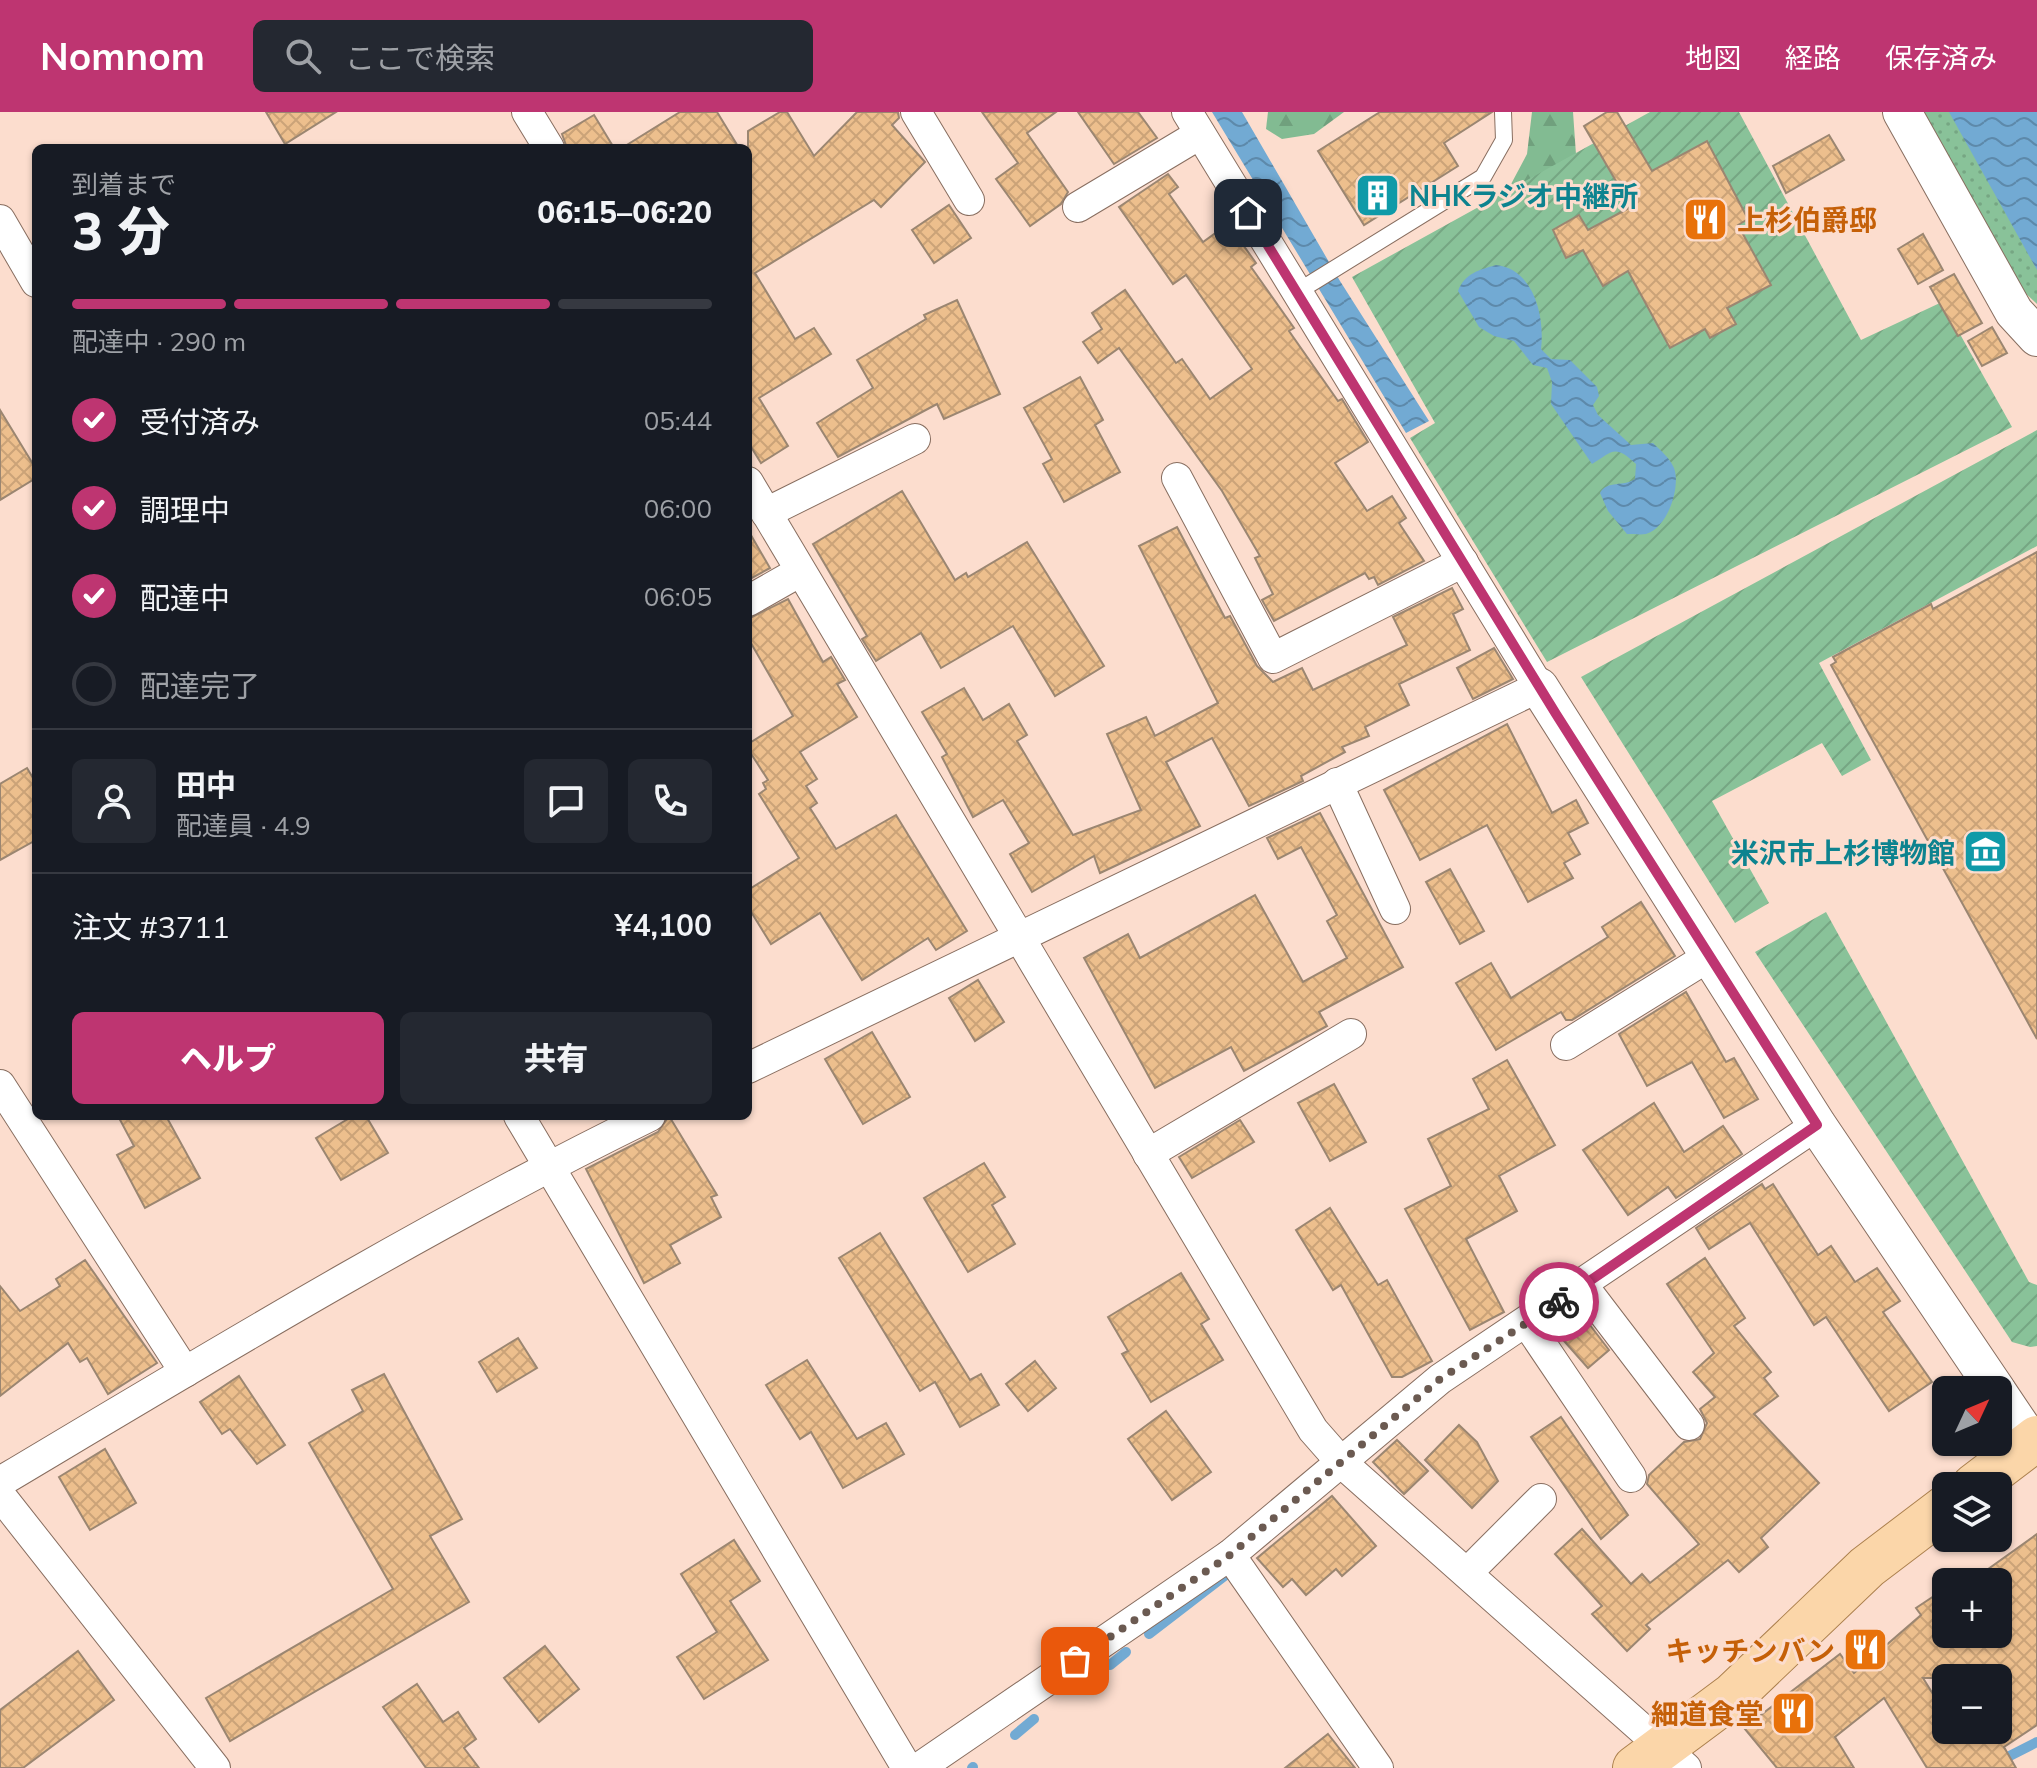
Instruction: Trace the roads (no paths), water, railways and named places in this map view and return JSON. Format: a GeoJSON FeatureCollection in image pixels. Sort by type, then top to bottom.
{"type":"FeatureCollection","features":[{"type":"Feature","properties":{"kind":"main road"},"geometry":{"type":"LineString","coordinates":[[1994,1472],[2035,1444]]}},
{"type":"Feature","properties":{"kind":"main road"},"geometry":{"type":"LineString","coordinates":[[1662,1761],[1867,1567],[1932,1518]]}},
{"type":"Feature","properties":{"kind":"street"},"geometry":{"type":"LineString","coordinates":[[527,112],[547,144]]}},
{"type":"Feature","properties":{"kind":"street"},"geometry":{"type":"LineString","coordinates":[[916,112],[969,200]]}},
{"type":"Feature","properties":{"kind":"street"},"geometry":{"type":"LineString","coordinates":[[1902,112],[2014,312],[2037,337]]}},
{"type":"Feature","properties":{"kind":"street"},"geometry":{"type":"LineString","coordinates":[[1078,207],[1193,123],[1305,287],[1463,562],[1708,957],[1986,1376]]}},
{"type":"Feature","properties":{"kind":"street"},"geometry":{"type":"LineString","coordinates":[[0,220],[32,275]]}},
{"type":"Feature","properties":{"kind":"street"},"geometry":{"type":"LineString","coordinates":[[766,513],[915,439]]}},
{"type":"Feature","properties":{"kind":"street"},"geometry":{"type":"LineString","coordinates":[[1177,478],[1273,658],[1463,562]]}},
{"type":"Feature","properties":{"kind":"street"},"geometry":{"type":"LineString","coordinates":[[752,489],[1313,1430],[1342,1463],[1467,1573],[1662,1761]]}},
{"type":"Feature","properties":{"kind":"street"},"geometry":{"type":"LineString","coordinates":[[752,599],[799,572]]}},
{"type":"Feature","properties":{"kind":"street"},"geometry":{"type":"LineString","coordinates":[[752,1066],[1539,687]]}},
{"type":"Feature","properties":{"kind":"street"},"geometry":{"type":"LineString","coordinates":[[1337,783],[1395,909]]}},
{"type":"Feature","properties":{"kind":"street"},"geometry":{"type":"LineString","coordinates":[[1566,1045],[1708,957]]}},
{"type":"Feature","properties":{"kind":"street"},"geometry":{"type":"LineString","coordinates":[[1148,1154],[1351,1034]]}},
{"type":"Feature","properties":{"kind":"street"},"geometry":{"type":"LineString","coordinates":[[0,1085],[185,1372]]}},
{"type":"Feature","properties":{"kind":"street"},"geometry":{"type":"LineString","coordinates":[[521,1120],[907,1768]]}},
{"type":"Feature","properties":{"kind":"street"},"geometry":{"type":"LineString","coordinates":[[0,1482],[185,1372],[548,1166],[642,1120]]}},
{"type":"Feature","properties":{"kind":"street"},"geometry":{"type":"LineString","coordinates":[[919,1768],[1230,1555],[1440,1379],[1583,1286],[1817,1125]]}},
{"type":"Feature","properties":{"kind":"street"},"geometry":{"type":"LineString","coordinates":[[1583,1286],[1689,1425]]}},
{"type":"Feature","properties":{"kind":"street"},"geometry":{"type":"LineString","coordinates":[[1527,1323],[1631,1477]]}},
{"type":"Feature","properties":{"kind":"street"},"geometry":{"type":"LineString","coordinates":[[2012,1413],[2035,1444]]}},
{"type":"Feature","properties":{"kind":"street"},"geometry":{"type":"LineString","coordinates":[[0,1495],[215,1768]]}},
{"type":"Feature","properties":{"kind":"street"},"geometry":{"type":"LineString","coordinates":[[1467,1573],[1541,1499]]}},
{"type":"Feature","properties":{"kind":"street"},"geometry":{"type":"LineString","coordinates":[[1230,1555],[1378,1768]]}},
{"type":"Feature","properties":{"kind":"lane"},"geometry":{"type":"LineString","coordinates":[[1305,287],[1483,177],[1504,140],[1503,112]]}},
{"type":"Feature","properties":{"kind":"water"},"geometry":{"type":"Polygon","coordinates":[[[1212,112],[1242,112],[1340,281],[1429,421],[1406,433],[1212,112]]]}},
{"type":"Feature","properties":{"kind":"water"},"geometry":{"type":"Polygon","coordinates":[[[1949,112],[2037,112],[2037,270],[1949,112]]]}},
{"type":"Feature","properties":{"kind":"water"},"geometry":{"type":"Polygon","coordinates":[[[1496,265],[1509,268],[1528,285],[1539,309],[1541,349],[1551,359],[1570,360],[1597,387],[1599,396],[1593,405],[1598,415],[1631,445],[1653,443],[1672,464],[1676,485],[1671,506],[1654,530],[1644,534],[1627,534],[1608,511],[1600,493],[1607,486],[1635,479],[1636,464],[1623,453],[1613,452],[1592,464],[1551,404],[1552,382],[1547,368],[1533,365],[1514,341],[1494,336],[1479,327],[1458,291],[1469,276],[1496,265]]]}},
{"type":"Feature","properties":{"kind":"waterway"},"geometry":{"type":"LineString","coordinates":[[1149,1634],[1227,1574]]}},
{"type":"Feature","properties":{"kind":"waterway"},"geometry":{"type":"LineString","coordinates":[[1110,1665],[1126,1652]]}},
{"type":"Feature","properties":{"kind":"waterway"},"geometry":{"type":"LineString","coordinates":[[1015,1735],[1034,1719]]}},
{"type":"Feature","properties":{"kind":"waterway"},"geometry":{"type":"LineString","coordinates":[[1986,1768],[2037,1742]]}},
{"type":"Feature","properties":{"kind":"place","name":"NHKラジオ中継所"},"geometry":{"type":"Point","coordinates":[1378,195]}},
{"type":"Feature","properties":{"kind":"place","name":"上杉伯爵邸"},"geometry":{"type":"Point","coordinates":[1706,219]}},
{"type":"Feature","properties":{"kind":"place","name":"米沢市上杉博物館"},"geometry":{"type":"Point","coordinates":[1986,852]}},
{"type":"Feature","properties":{"kind":"place","name":"キッチンバン"},"geometry":{"type":"Point","coordinates":[1866,1650]}},
{"type":"Feature","properties":{"kind":"place","name":"細道食堂"},"geometry":{"type":"Point","coordinates":[1794,1713]}}]}
